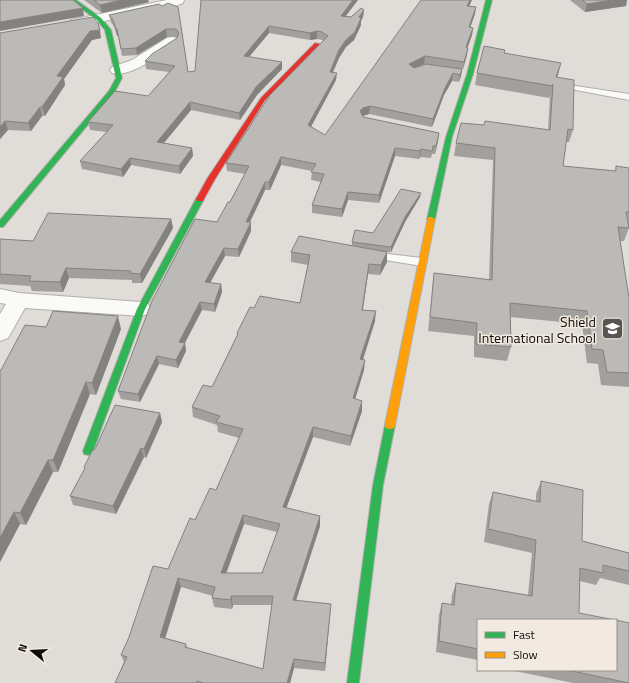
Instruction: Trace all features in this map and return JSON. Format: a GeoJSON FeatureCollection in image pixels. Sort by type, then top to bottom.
{"type":"FeatureCollection","features":[{"type":"Feature","properties":{"kind":"street"},"geometry":{"type":"LineString","coordinates":[[0,225],[112,92],[119,78],[108,30],[99,19],[73,0]]}},
{"type":"Feature","properties":{"kind":"street"},"geometry":{"type":"LineString","coordinates":[[61,26],[171,3],[178,0]]}},
{"type":"Feature","properties":{"kind":"street"},"geometry":{"type":"LineString","coordinates":[[354,683],[378,485],[422,262],[442,135],[466,73],[489,0]]}},
{"type":"Feature","properties":{"kind":"street"},"geometry":{"type":"LineString","coordinates":[[117,70],[137,63],[172,40]]}},
{"type":"Feature","properties":{"kind":"street"},"geometry":{"type":"LineString","coordinates":[[88,451],[140,309],[211,179],[263,99],[317,44]]}},
{"type":"Feature","properties":{"kind":"street"},"geometry":{"type":"LineString","coordinates":[[0,333],[10,298],[140,309]]}},
{"type":"Feature","properties":{"kind":"lane"},"geometry":{"type":"LineString","coordinates":[[565,86],[629,97]]}},
{"type":"Feature","properties":{"kind":"lane"},"geometry":{"type":"LineString","coordinates":[[363,254],[422,262]]}},
{"type":"Feature","properties":{"kind":"building"},"geometry":{"type":"Polygon","coordinates":[[[0,0],[73,0],[83,8],[0,22],[0,0]]]}},
{"type":"Feature","properties":{"kind":"building"},"geometry":{"type":"Polygon","coordinates":[[[94,0],[122,0],[100,5],[94,0]]]}},
{"type":"Feature","properties":{"kind":"building"},"geometry":{"type":"Polygon","coordinates":[[[201,0],[353,0],[341,16],[351,17],[361,8],[364,10],[359,17],[361,18],[355,32],[346,40],[339,50],[330,72],[337,73],[308,125],[325,135],[421,0],[470,0],[467,6],[476,7],[469,27],[473,28],[466,47],[468,48],[464,62],[425,56],[409,64],[414,68],[426,64],[462,69],[460,75],[453,73],[445,88],[433,119],[370,106],[363,108],[360,111],[363,117],[439,133],[436,146],[433,146],[432,151],[395,148],[379,195],[348,192],[342,209],[312,205],[324,174],[311,172],[316,164],[281,157],[269,182],[265,182],[246,222],[251,222],[238,249],[224,248],[205,282],[221,284],[214,304],[200,302],[179,342],[185,343],[176,360],[157,356],[138,394],[118,391],[152,301],[195,219],[217,222],[228,202],[230,202],[249,166],[226,163],[270,95],[328,36],[317,31],[310,33],[269,26],[244,56],[282,62],[256,87],[239,113],[190,102],[157,142],[192,148],[179,166],[130,158],[121,169],[80,161],[113,125],[88,122],[115,91],[148,96],[175,66],[145,61],[152,54],[177,38],[179,33],[176,29],[166,29],[136,48],[121,49],[117,29],[109,15],[159,4],[162,6],[168,3],[178,7],[188,72],[195,71],[201,0]]]}},
{"type":"Feature","properties":{"kind":"building"},"geometry":{"type":"Polygon","coordinates":[[[582,0],[612,0],[587,4],[582,0]]]}},
{"type":"Feature","properties":{"kind":"building"},"geometry":{"type":"Polygon","coordinates":[[[93,17],[98,23],[100,30],[90,31],[57,76],[63,77],[42,107],[40,107],[28,123],[5,121],[0,127],[0,33],[93,17]]]}},
{"type":"Feature","properties":{"kind":"building"},"geometry":{"type":"Polygon","coordinates":[[[484,46],[505,50],[504,53],[561,63],[556,77],[574,80],[573,130],[568,129],[563,166],[616,171],[616,166],[629,168],[629,212],[626,212],[629,228],[618,227],[629,298],[629,373],[607,372],[603,350],[592,349],[587,311],[510,303],[511,347],[476,344],[477,323],[430,317],[434,273],[492,280],[495,148],[456,143],[461,123],[484,125],[485,121],[550,130],[553,84],[552,86],[477,73],[484,46]]]}},
{"type":"Feature","properties":{"kind":"building"},"geometry":{"type":"Polygon","coordinates":[[[401,189],[421,193],[405,217],[391,247],[352,242],[355,230],[373,233],[401,189]]]}},
{"type":"Feature","properties":{"kind":"building"},"geometry":{"type":"Polygon","coordinates":[[[48,213],[171,219],[140,274],[130,273],[131,271],[66,268],[60,282],[29,281],[31,276],[0,274],[0,239],[33,241],[48,213]]]}},
{"type":"Feature","properties":{"kind":"building"},"geometry":{"type":"Polygon","coordinates":[[[299,236],[387,252],[381,265],[369,264],[362,310],[376,311],[360,359],[365,360],[353,398],[362,401],[351,436],[313,427],[283,507],[320,516],[293,600],[331,604],[325,663],[294,659],[287,683],[203,683],[197,681],[196,683],[115,683],[127,657],[121,655],[129,637],[153,566],[168,569],[190,518],[195,520],[210,488],[216,490],[243,429],[216,422],[220,416],[192,407],[203,385],[212,387],[250,307],[254,308],[260,296],[300,303],[310,255],[291,252],[299,236]],[[243,515],[221,573],[262,573],[280,524],[243,515]],[[178,578],[160,637],[186,644],[185,647],[263,669],[273,596],[231,596],[231,600],[212,598],[215,587],[178,578]]]}},
{"type":"Feature","properties":{"kind":"building"},"geometry":{"type":"Polygon","coordinates":[[[53,311],[118,316],[92,383],[86,382],[53,460],[48,460],[20,513],[14,512],[0,538],[0,370],[25,325],[46,327],[53,311]]]}},
{"type":"Feature","properties":{"kind":"building"},"geometry":{"type":"Polygon","coordinates":[[[115,405],[160,413],[144,449],[141,448],[113,506],[70,496],[92,451],[95,449],[115,405]]]}},
{"type":"Feature","properties":{"kind":"building"},"geometry":{"type":"Polygon","coordinates":[[[541,481],[583,490],[582,541],[629,553],[629,571],[603,565],[603,573],[580,568],[579,613],[610,619],[477,619],[477,649],[439,641],[442,603],[454,605],[456,583],[532,596],[536,540],[488,529],[493,492],[540,502],[541,481]]]}},
{"type":"Feature","properties":{"kind":"building"},"geometry":{"type":"Polygon","coordinates":[[[617,620],[629,623],[629,683],[572,671],[617,671],[617,620]]]}},
{"type":"Feature","properties":{"kind":"traffic: fast"},"geometry":{"type":"LineString","coordinates":[[0,225],[112,92],[119,78],[108,30],[99,19],[73,0]]}},
{"type":"Feature","properties":{"kind":"traffic: fast"},"geometry":{"type":"LineString","coordinates":[[431,219],[449,137],[470,74],[489,0]]}},
{"type":"Feature","properties":{"kind":"traffic: fast"},"geometry":{"type":"LineString","coordinates":[[88,451],[141,309],[200,199]]}},
{"type":"Feature","properties":{"kind":"traffic: fast"},"geometry":{"type":"LineString","coordinates":[[353,683],[378,485],[390,425]]}},
{"type":"Feature","properties":{"kind":"traffic: slow"},"geometry":{"type":"LineString","coordinates":[[390,425],[431,219]]}},
{"type":"Feature","properties":{"kind":"traffic: jam"},"geometry":{"type":"LineString","coordinates":[[200,199],[211,179],[263,99],[317,44]]}},
{"type":"Feature","properties":{"kind":"place","name":"Shield International School"},"geometry":{"type":"Point","coordinates":[612,329]}}]}
